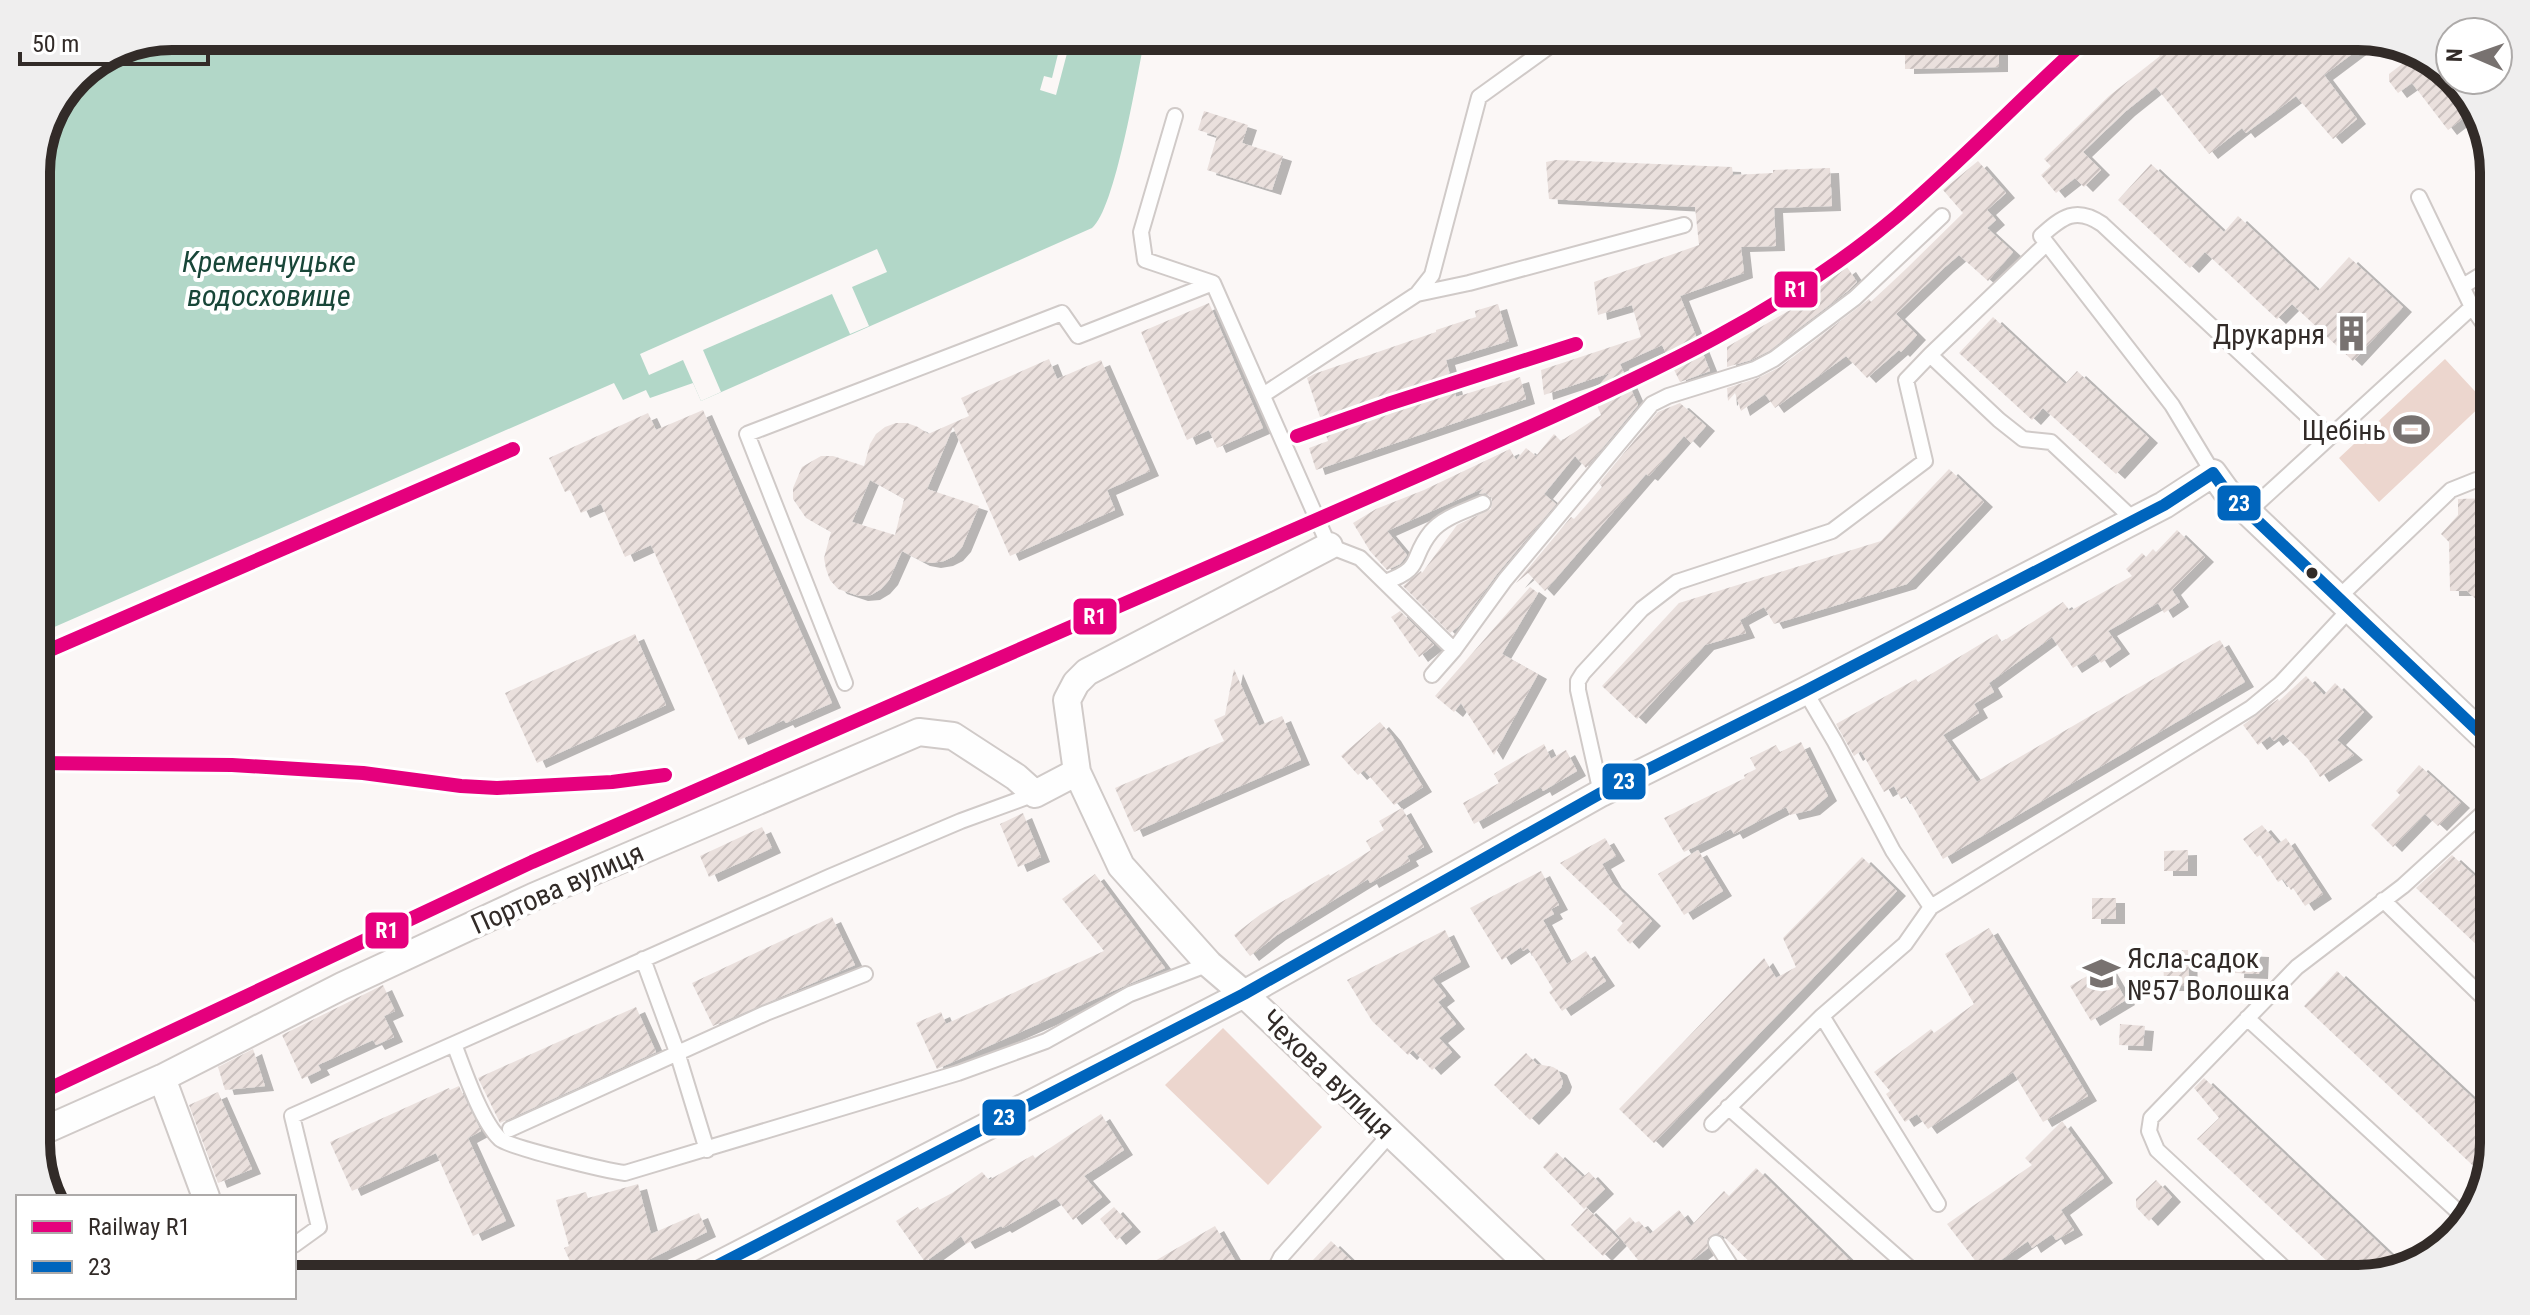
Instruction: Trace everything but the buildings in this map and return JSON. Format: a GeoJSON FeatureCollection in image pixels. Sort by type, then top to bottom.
{"type":"FeatureCollection","features":[{"type":"Feature","properties":{"kind":"street"},"geometry":{"type":"LineString","coordinates":[[718,1265],[1244,994],[1601,793],[2164,505],[2213,473],[2226,491],[2480,733]]}},
{"type":"Feature","properties":{"kind":"street","name":"Чехова вулиця"},"geometry":{"type":"LineString","coordinates":[[1329,546],[1087,672],[1076,683],[1067,700],[1077,772],[1121,866],[1209,964],[1529,1265]]}},
{"type":"Feature","properties":{"kind":"street","name":"Портова вулиця"},"geometry":{"type":"LineString","coordinates":[[50,1128],[162,1078],[342,986],[533,897],[919,732],[953,736],[1016,777],[1035,794]]}},
{"type":"Feature","properties":{"kind":"street"},"geometry":{"type":"LineString","coordinates":[[1035,794],[1077,772]]}},
{"type":"Feature","properties":{"kind":"street"},"geometry":{"type":"LineString","coordinates":[[162,1078],[205,1195]]}},
{"type":"Feature","properties":{"kind":"lane"},"geometry":{"type":"LineString","coordinates":[[1263,395],[1417,294],[1432,275],[1479,97],[1544,50]]}},
{"type":"Feature","properties":{"kind":"lane"},"geometry":{"type":"LineString","coordinates":[[1175,116],[1141,232],[1145,260],[1213,283],[1329,546],[1356,555],[1454,650]]}},
{"type":"Feature","properties":{"kind":"lane"},"geometry":{"type":"LineString","coordinates":[[2419,197],[2480,319]]}},
{"type":"Feature","properties":{"kind":"lane"},"geometry":{"type":"LineString","coordinates":[[2213,473],[2172,405],[2041,236],[2063,218],[2083,214],[2092,217],[2329,436]]}},
{"type":"Feature","properties":{"kind":"lane"},"geometry":{"type":"LineString","coordinates":[[1432,675],[1505,580],[1652,404],[1774,359],[1855,298],[1942,216]]}},
{"type":"Feature","properties":{"kind":"lane"},"geometry":{"type":"LineString","coordinates":[[1417,294],[1684,225]]}},
{"type":"Feature","properties":{"kind":"lane"},"geometry":{"type":"LineString","coordinates":[[1601,793],[1578,690],[1578,681],[1583,673],[1642,609],[1677,582],[1837,528],[1925,461],[1906,380],[2046,244]]}},
{"type":"Feature","properties":{"kind":"lane"},"geometry":{"type":"LineString","coordinates":[[2463,286],[2480,276]]}},
{"type":"Feature","properties":{"kind":"lane"},"geometry":{"type":"LineString","coordinates":[[845,683],[747,434],[1062,313],[1078,336],[1213,283]]}},
{"type":"Feature","properties":{"kind":"lane"},"geometry":{"type":"LineString","coordinates":[[2248,512],[2472,307]]}},
{"type":"Feature","properties":{"kind":"lane"},"geometry":{"type":"LineString","coordinates":[[1930,355],[2023,439],[2051,442],[2134,520]]}},
{"type":"Feature","properties":{"kind":"lane"},"geometry":{"type":"LineString","coordinates":[[1712,1124],[1822,1016],[1905,944],[1931,907],[2251,708],[2280,684],[2344,604],[2451,490],[2480,480]]}},
{"type":"Feature","properties":{"kind":"lane"},"geometry":{"type":"LineString","coordinates":[[1385,582],[1411,570],[1435,528],[1483,503]]}},
{"type":"Feature","properties":{"kind":"lane"},"geometry":{"type":"LineString","coordinates":[[1805,691],[1893,851],[1931,907]]}},
{"type":"Feature","properties":{"kind":"lane"},"geometry":{"type":"LineString","coordinates":[[296,1244],[319,1227],[292,1116],[948,826],[1035,794]]}},
{"type":"Feature","properties":{"kind":"lane"},"geometry":{"type":"LineString","coordinates":[[2281,1265],[2157,1150],[2149,1131],[2151,1118],[2297,967],[2403,886],[2480,816]]}},
{"type":"Feature","properties":{"kind":"lane"},"geometry":{"type":"LineString","coordinates":[[2383,900],[2480,994]]}},
{"type":"Feature","properties":{"kind":"lane"},"geometry":{"type":"LineString","coordinates":[[643,959],[677,1052],[707,1150]]}},
{"type":"Feature","properties":{"kind":"lane"},"geometry":{"type":"LineString","coordinates":[[454,1044],[488,1123],[502,1141],[605,1171],[625,1173],[958,1073],[1046,1041],[1130,994],[1209,964]]}},
{"type":"Feature","properties":{"kind":"lane"},"geometry":{"type":"LineString","coordinates":[[510,1129],[766,1013],[865,974]]}},
{"type":"Feature","properties":{"kind":"lane"},"geometry":{"type":"LineString","coordinates":[[1822,1016],[1938,1204]]}},
{"type":"Feature","properties":{"kind":"lane"},"geometry":{"type":"LineString","coordinates":[[2247,1018],[2459,1212]]}},
{"type":"Feature","properties":{"kind":"lane"},"geometry":{"type":"LineString","coordinates":[[1728,1107],[1906,1265]]}},
{"type":"Feature","properties":{"kind":"lane"},"geometry":{"type":"LineString","coordinates":[[1277,1265],[1391,1133]]}},
{"type":"Feature","properties":{"kind":"lane"},"geometry":{"type":"LineString","coordinates":[[1716,1243],[1730,1265]]}},
{"type":"Feature","properties":{"kind":"shaded area","name":"Щебінь"},"geometry":{"type":"Polygon","coordinates":[[[2445,359],[2480,397],[2480,407],[2379,502],[2339,458],[2445,359]]]}},
{"type":"Feature","properties":{"kind":"shaded area"},"geometry":{"type":"Polygon","coordinates":[[[1223,1028],[1322,1127],[1268,1185],[1165,1085],[1223,1028]]]}},
{"type":"Feature","properties":{"kind":"water","name":"Кременчуцьке водосховище"},"geometry":{"type":"Polygon","coordinates":[[[172,50],[1142,50],[1117,170],[1101,216],[1092,228],[701,401],[693,383],[650,398],[646,390],[623,400],[614,383],[50,629],[50,164],[59,125],[70,104],[104,70],[148,52],[172,50]]]}},
{"type":"Feature","properties":{"kind":"pier"},"geometry":{"type":"Polygon","coordinates":[[[1059,50],[1068,50],[1056,95],[1040,90],[1044,76],[1052,78],[1059,50]]]}},
{"type":"Feature","properties":{"kind":"pier"},"geometry":{"type":"Polygon","coordinates":[[[877,249],[887,272],[852,287],[869,326],[850,334],[832,294],[703,350],[721,392],[701,401],[683,360],[649,375],[640,354],[877,249]]]}},
{"type":"Feature","properties":{"kind":"rail line","name":"R1"},"geometry":{"type":"LineString","coordinates":[[50,1088],[532,862],[1518,432],[1668,363],[1763,311],[1854,250],[1922,194],[2075,50]]}},
{"type":"Feature","properties":{"kind":"rail line","name":"R1"},"geometry":{"type":"LineString","coordinates":[[1297,436],[1576,344]]}},
{"type":"Feature","properties":{"kind":"rail line","name":"R1"},"geometry":{"type":"LineString","coordinates":[[50,650],[513,449]]}},
{"type":"Feature","properties":{"kind":"rail line","name":"R1"},"geometry":{"type":"LineString","coordinates":[[50,763],[232,765],[363,773],[497,788],[612,782],[665,775]]}},
{"type":"Feature","properties":{"kind":"transit line","name":"23"},"geometry":{"type":"LineString","coordinates":[[718,1265],[1244,994],[1601,793],[2164,505],[2213,473],[2226,491],[2480,733]]}},
{"type":"Feature","properties":{"kind":"place","name":"Друкарня"},"geometry":{"type":"Point","coordinates":[2351,334]}},
{"type":"Feature","properties":{"kind":"place","name":"Щебінь"},"geometry":{"type":"Point","coordinates":[2412,430]}},
{"type":"Feature","properties":{"kind":"place","name":"Ясла-садок №57 Волошка"},"geometry":{"type":"Point","coordinates":[2101,974]}}]}
